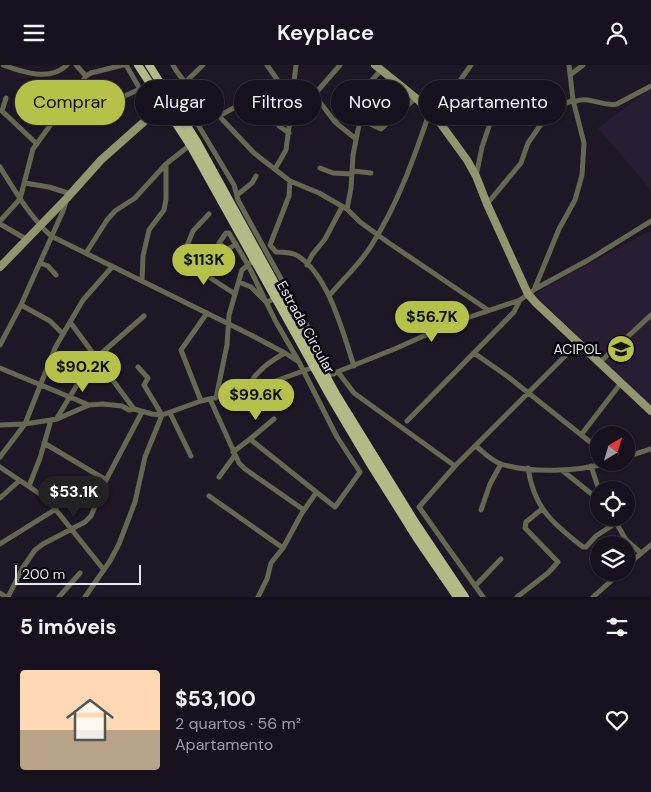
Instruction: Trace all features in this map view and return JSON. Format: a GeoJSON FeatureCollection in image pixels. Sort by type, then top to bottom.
{"type":"FeatureCollection","features":[{"type":"Feature","properties":{"kind":"main road","name":"Estrada Circular"},"geometry":{"type":"LineString","coordinates":[[138,65],[148,80]]}},
{"type":"Feature","properties":{"kind":"main road","name":"Estrada Circular"},"geometry":{"type":"LineString","coordinates":[[148,65],[158,80]]}},
{"type":"Feature","properties":{"kind":"main road","name":"Estrada Circular"},"geometry":{"type":"LineString","coordinates":[[178,125],[260,254],[333,374],[336,394],[380,467],[465,597]]}},
{"type":"Feature","properties":{"kind":"main road","name":"Estrada Circular"},"geometry":{"type":"LineString","coordinates":[[187,125],[260,254],[275,297],[314,367],[369,462],[418,540],[457,597]]}},
{"type":"Feature","properties":{"kind":"street"},"geometry":{"type":"LineString","coordinates":[[2,65],[16,67],[24,73],[44,74],[60,71],[67,65]]}},
{"type":"Feature","properties":{"kind":"street"},"geometry":{"type":"LineString","coordinates":[[76,65],[86,76]]}},
{"type":"Feature","properties":{"kind":"street"},"geometry":{"type":"LineString","coordinates":[[26,239],[0,223],[20,199],[30,157],[37,144],[90,73],[124,65],[140,89],[125,96]]}},
{"type":"Feature","properties":{"kind":"street"},"geometry":{"type":"LineString","coordinates":[[173,65],[183,80]]}},
{"type":"Feature","properties":{"kind":"street"},"geometry":{"type":"LineString","coordinates":[[188,80],[203,65]]}},
{"type":"Feature","properties":{"kind":"street"},"geometry":{"type":"LineString","coordinates":[[267,65],[278,80]]}},
{"type":"Feature","properties":{"kind":"street"},"geometry":{"type":"LineString","coordinates":[[294,80],[296,65]]}},
{"type":"Feature","properties":{"kind":"street"},"geometry":{"type":"LineString","coordinates":[[321,86],[340,65]]}},
{"type":"Feature","properties":{"kind":"street"},"geometry":{"type":"LineString","coordinates":[[459,80],[471,65]]}},
{"type":"Feature","properties":{"kind":"street"},"geometry":{"type":"LineString","coordinates":[[531,292],[559,229],[575,200],[582,175],[584,143],[573,101],[569,65]]}},
{"type":"Feature","properties":{"kind":"street"},"geometry":{"type":"LineString","coordinates":[[570,75],[583,65]]}},
{"type":"Feature","properties":{"kind":"street"},"geometry":{"type":"LineString","coordinates":[[370,80],[378,68],[419,101]]}},
{"type":"Feature","properties":{"kind":"street"},"geometry":{"type":"LineString","coordinates":[[487,204],[521,163],[528,143],[546,117],[565,103],[583,99],[612,105],[651,86]]}},
{"type":"Feature","properties":{"kind":"street"},"geometry":{"type":"LineString","coordinates":[[6,98],[2,111],[37,144]]}},
{"type":"Feature","properties":{"kind":"street"},"geometry":{"type":"LineString","coordinates":[[409,104],[416,98]]}},
{"type":"Feature","properties":{"kind":"street"},"geometry":{"type":"LineString","coordinates":[[321,103],[331,117]]}},
{"type":"Feature","properties":{"kind":"street"},"geometry":{"type":"LineString","coordinates":[[224,121],[245,145],[290,181],[319,193],[344,208],[378,235],[488,310]]}},
{"type":"Feature","properties":{"kind":"street"},"geometry":{"type":"LineString","coordinates":[[0,267],[101,160],[141,125]]}},
{"type":"Feature","properties":{"kind":"street"},"geometry":{"type":"LineString","coordinates":[[198,125],[230,177],[260,254]]}},
{"type":"Feature","properties":{"kind":"street"},"geometry":{"type":"LineString","coordinates":[[278,125],[289,133]]}},
{"type":"Feature","properties":{"kind":"street"},"geometry":{"type":"LineString","coordinates":[[274,169],[286,149],[290,125]]}},
{"type":"Feature","properties":{"kind":"street"},"geometry":{"type":"LineString","coordinates":[[339,125],[356,139]]}},
{"type":"Feature","properties":{"kind":"street"},"geometry":{"type":"LineString","coordinates":[[307,265],[344,208],[352,188],[356,139],[360,125]]}},
{"type":"Feature","properties":{"kind":"street"},"geometry":{"type":"LineString","coordinates":[[373,125],[381,129],[386,125]]}},
{"type":"Feature","properties":{"kind":"street"},"geometry":{"type":"LineString","coordinates":[[329,296],[360,262],[378,235],[402,188],[428,125]]}},
{"type":"Feature","properties":{"kind":"street"},"geometry":{"type":"LineString","coordinates":[[441,125],[462,152],[476,176],[487,204],[536,303],[651,410]]}},
{"type":"Feature","properties":{"kind":"street"},"geometry":{"type":"LineString","coordinates":[[476,176],[482,147],[489,125]]}},
{"type":"Feature","properties":{"kind":"street"},"geometry":{"type":"LineString","coordinates":[[86,253],[115,211],[135,198],[166,164],[190,145]]}},
{"type":"Feature","properties":{"kind":"street"},"geometry":{"type":"LineString","coordinates":[[142,281],[143,256],[148,231],[164,209],[166,199],[166,164]]}},
{"type":"Feature","properties":{"kind":"street"},"geometry":{"type":"LineString","coordinates":[[0,167],[39,225],[51,236],[207,313],[299,362]]}},
{"type":"Feature","properties":{"kind":"street"},"geometry":{"type":"LineString","coordinates":[[320,167],[333,173],[371,173]]}},
{"type":"Feature","properties":{"kind":"street"},"geometry":{"type":"LineString","coordinates":[[237,195],[252,183],[256,176]]}},
{"type":"Feature","properties":{"kind":"street"},"geometry":{"type":"LineString","coordinates":[[0,177],[10,184]]}},
{"type":"Feature","properties":{"kind":"street"},"geometry":{"type":"LineString","coordinates":[[276,252],[270,245],[289,196],[290,181]]}},
{"type":"Feature","properties":{"kind":"street"},"geometry":{"type":"LineString","coordinates":[[25,183],[40,185],[69,196]]}},
{"type":"Feature","properties":{"kind":"street"},"geometry":{"type":"LineString","coordinates":[[0,345],[21,305],[69,196]]}},
{"type":"Feature","properties":{"kind":"street"},"geometry":{"type":"LineString","coordinates":[[209,214],[193,231],[184,253],[219,265],[227,250],[236,244]]}},
{"type":"Feature","properties":{"kind":"street"},"geometry":{"type":"LineString","coordinates":[[455,466],[354,393],[333,374],[452,323],[520,300],[651,221]]}},
{"type":"Feature","properties":{"kind":"street"},"geometry":{"type":"LineString","coordinates":[[227,250],[219,243],[226,233],[231,235],[248,265],[337,437],[360,472],[335,507],[250,439]]}},
{"type":"Feature","properties":{"kind":"street"},"geometry":{"type":"LineString","coordinates":[[304,510],[245,469],[234,453],[213,398],[227,345],[229,315],[242,270],[260,254],[276,252],[298,256],[320,278],[329,296],[354,366]]}},
{"type":"Feature","properties":{"kind":"street"},"geometry":{"type":"LineString","coordinates":[[209,262],[206,270],[209,277],[235,294]]}},
{"type":"Feature","properties":{"kind":"street"},"geometry":{"type":"LineString","coordinates":[[40,263],[48,266],[56,275]]}},
{"type":"Feature","properties":{"kind":"street"},"geometry":{"type":"LineString","coordinates":[[0,457],[25,424],[55,348],[70,322],[83,300],[112,267]]}},
{"type":"Feature","properties":{"kind":"street"},"geometry":{"type":"LineString","coordinates":[[239,282],[251,287],[267,303]]}},
{"type":"Feature","properties":{"kind":"street"},"geometry":{"type":"LineString","coordinates":[[267,303],[275,297]]}},
{"type":"Feature","properties":{"kind":"street"},"geometry":{"type":"LineString","coordinates":[[407,421],[514,312],[520,300]]}},
{"type":"Feature","properties":{"kind":"street"},"geometry":{"type":"LineString","coordinates":[[21,305],[50,321],[63,334]]}},
{"type":"Feature","properties":{"kind":"street"},"geometry":{"type":"LineString","coordinates":[[201,401],[181,350],[207,313]]}},
{"type":"Feature","properties":{"kind":"street"},"geometry":{"type":"LineString","coordinates":[[599,363],[651,315]]}},
{"type":"Feature","properties":{"kind":"street"},"geometry":{"type":"LineString","coordinates":[[29,486],[54,419],[80,380],[97,359],[144,316]]}},
{"type":"Feature","properties":{"kind":"street"},"geometry":{"type":"LineString","coordinates":[[70,322],[134,409]]}},
{"type":"Feature","properties":{"kind":"street"},"geometry":{"type":"LineString","coordinates":[[483,597],[419,507],[455,466],[578,343]]}},
{"type":"Feature","properties":{"kind":"street"},"geometry":{"type":"LineString","coordinates":[[247,390],[254,377],[272,361],[285,353]]}},
{"type":"Feature","properties":{"kind":"street"},"geometry":{"type":"LineString","coordinates":[[474,353],[590,442]]}},
{"type":"Feature","properties":{"kind":"street"},"geometry":{"type":"LineString","coordinates":[[138,367],[148,378],[144,385],[162,415]]}},
{"type":"Feature","properties":{"kind":"street"},"geometry":{"type":"LineString","coordinates":[[0,425],[25,424],[54,419],[90,405],[102,404],[122,406],[129,410],[134,409],[162,415],[201,401],[247,390],[314,367]]}},
{"type":"Feature","properties":{"kind":"street"},"geometry":{"type":"LineString","coordinates":[[0,368],[90,405]]}},
{"type":"Feature","properties":{"kind":"street"},"geometry":{"type":"LineString","coordinates":[[581,435],[621,383]]}},
{"type":"Feature","properties":{"kind":"street"},"geometry":{"type":"LineString","coordinates":[[0,593],[9,597],[22,569],[35,550],[85,522],[91,516],[106,480],[142,412]]}},
{"type":"Feature","properties":{"kind":"street"},"geometry":{"type":"LineString","coordinates":[[170,413],[191,456]]}},
{"type":"Feature","properties":{"kind":"street"},"geometry":{"type":"LineString","coordinates":[[85,597],[119,544],[135,502],[145,457],[162,415]]}},
{"type":"Feature","properties":{"kind":"street"},"geometry":{"type":"LineString","coordinates":[[219,477],[234,453],[274,419]]}},
{"type":"Feature","properties":{"kind":"street"},"geometry":{"type":"LineString","coordinates":[[44,443],[106,480]]}},
{"type":"Feature","properties":{"kind":"street"},"geometry":{"type":"LineString","coordinates":[[476,446],[501,464],[563,471],[590,467]]}},
{"type":"Feature","properties":{"kind":"street"},"geometry":{"type":"LineString","coordinates":[[635,454],[651,449]]}},
{"type":"Feature","properties":{"kind":"street"},"geometry":{"type":"LineString","coordinates":[[481,510],[490,484],[501,464]]}},
{"type":"Feature","properties":{"kind":"street"},"geometry":{"type":"LineString","coordinates":[[0,467],[43,496],[56,509],[104,570]]}},
{"type":"Feature","properties":{"kind":"street"},"geometry":{"type":"LineString","coordinates":[[528,468],[534,492],[542,509],[554,523],[584,547],[607,526]]}},
{"type":"Feature","properties":{"kind":"street"},"geometry":{"type":"LineString","coordinates":[[563,471],[590,494]]}},
{"type":"Feature","properties":{"kind":"street"},"geometry":{"type":"LineString","coordinates":[[0,498],[20,481]]}},
{"type":"Feature","properties":{"kind":"street"},"geometry":{"type":"LineString","coordinates":[[258,597],[267,579],[269,565],[283,548],[304,510],[316,493]]}},
{"type":"Feature","properties":{"kind":"street"},"geometry":{"type":"LineString","coordinates":[[209,496],[283,548]]}},
{"type":"Feature","properties":{"kind":"street"},"geometry":{"type":"LineString","coordinates":[[0,544],[56,509]]}},
{"type":"Feature","properties":{"kind":"street"},"geometry":{"type":"LineString","coordinates":[[517,597],[548,573],[558,562],[525,528],[526,522],[542,509]]}},
{"type":"Feature","properties":{"kind":"street"},"geometry":{"type":"LineString","coordinates":[[617,526],[626,541],[641,553]]}},
{"type":"Feature","properties":{"kind":"street"},"geometry":{"type":"LineString","coordinates":[[635,558],[651,545]]}},
{"type":"Feature","properties":{"kind":"street"},"geometry":{"type":"LineString","coordinates":[[475,586],[501,559]]}},
{"type":"Feature","properties":{"kind":"street"},"geometry":{"type":"LineString","coordinates":[[59,597],[80,573]]}},
{"type":"Feature","properties":{"kind":"street"},"geometry":{"type":"LineString","coordinates":[[593,597],[611,581]]}},
{"type":"Feature","properties":{"kind":"shaded area"},"geometry":{"type":"Polygon","coordinates":[[[651,88],[651,190],[598,128],[651,88]]]}},
{"type":"Feature","properties":{"kind":"shaded area","name":"ACIPOL"},"geometry":{"type":"Polygon","coordinates":[[[651,230],[651,404],[650,405],[534,294],[651,230]]]}},
{"type":"Feature","properties":{"kind":"place","name":"ACIPOL"},"geometry":{"type":"Point","coordinates":[621,349]}}]}
